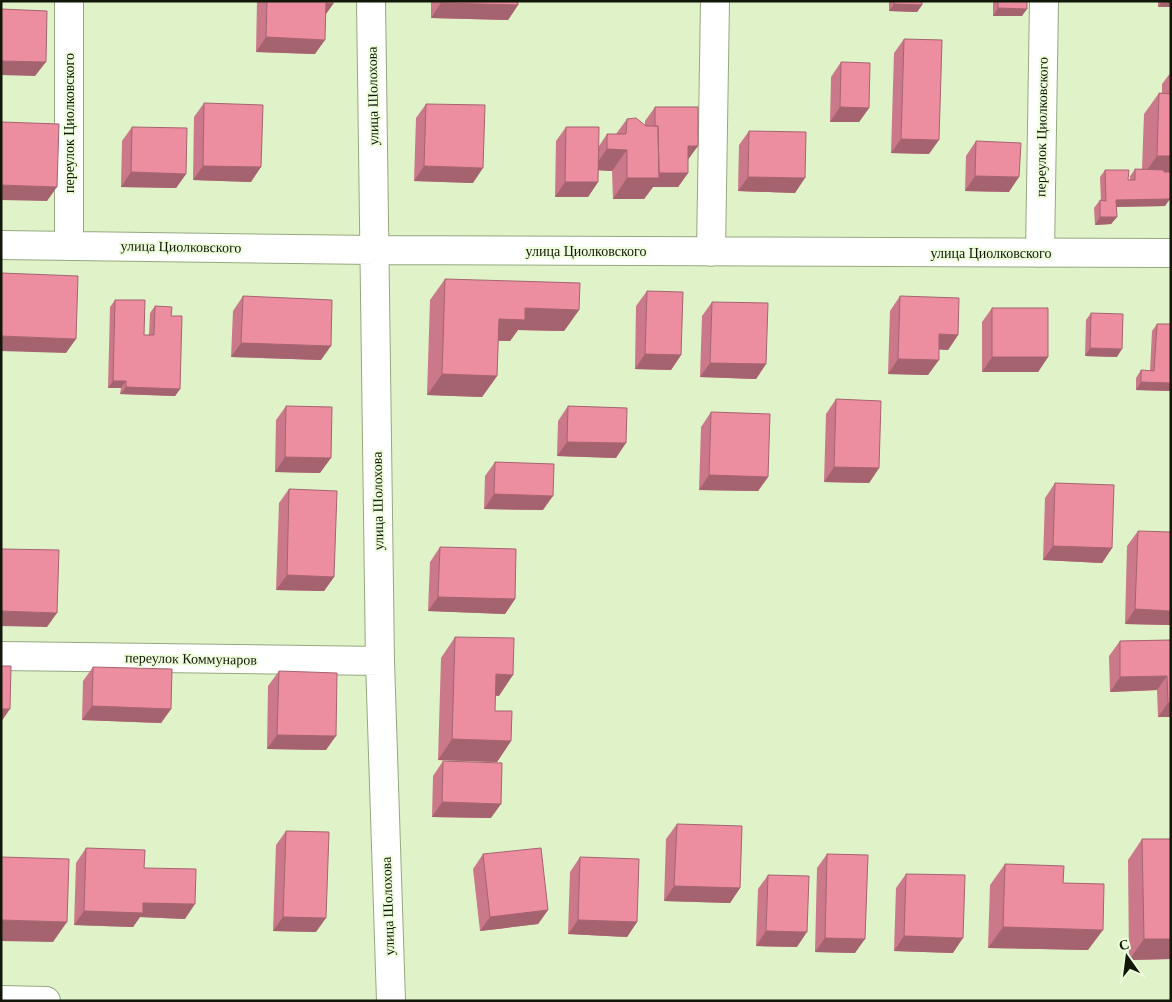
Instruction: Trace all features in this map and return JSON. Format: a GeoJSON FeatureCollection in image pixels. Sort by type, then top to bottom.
{"type":"FeatureCollection","features":[{"type":"Feature","properties":{"kind":"street","name":"переулок Циолковского"},"geometry":{"type":"LineString","coordinates":[[69,245],[70,1]]}},
{"type":"Feature","properties":{"kind":"street","name":"улица Шолохова"},"geometry":{"type":"LineString","coordinates":[[371,1],[380,661],[391,1001]]}},
{"type":"Feature","properties":{"kind":"street"},"geometry":{"type":"LineString","coordinates":[[711,252],[715,1]]}},
{"type":"Feature","properties":{"kind":"street","name":"переулок Циолковского"},"geometry":{"type":"LineString","coordinates":[[1040,253],[1044,1]]}},
{"type":"Feature","properties":{"kind":"street","name":"улица Циолковского"},"geometry":{"type":"LineString","coordinates":[[1,245],[375,250],[1171,254]]}},
{"type":"Feature","properties":{"kind":"street","name":"переулок Коммунаров"},"geometry":{"type":"LineString","coordinates":[[1,656],[380,661]]}},
{"type":"Feature","properties":{"kind":"street"},"geometry":{"type":"LineString","coordinates":[[1,1000],[46,1001]]}},
{"type":"Feature","properties":{"kind":"building"},"geometry":{"type":"Polygon","coordinates":[[[267,1],[333,1],[333,4],[326,3],[325,40],[266,37],[267,1]]]}},
{"type":"Feature","properties":{"kind":"building"},"geometry":{"type":"Polygon","coordinates":[[[441,1],[518,1],[518,5],[441,3],[441,1]]]}},
{"type":"Feature","properties":{"kind":"building"},"geometry":{"type":"Polygon","coordinates":[[[894,1],[922,1],[922,5],[894,4],[894,1]]]}},
{"type":"Feature","properties":{"kind":"building"},"geometry":{"type":"Polygon","coordinates":[[[998,1],[1027,1],[1027,9],[998,8],[998,1]]]}},
{"type":"Feature","properties":{"kind":"building"},"geometry":{"type":"Polygon","coordinates":[[[1,9],[47,11],[46,62],[1,61],[1,9]]]}},
{"type":"Feature","properties":{"kind":"building"},"geometry":{"type":"Polygon","coordinates":[[[904,39],[942,40],[939,140],[901,139],[904,39]]]}},
{"type":"Feature","properties":{"kind":"building"},"geometry":{"type":"Polygon","coordinates":[[[841,62],[870,63],[869,108],[840,107],[841,62]]]}},
{"type":"Feature","properties":{"kind":"building"},"geometry":{"type":"Polygon","coordinates":[[[1159,93],[1171,94],[1171,156],[1157,156],[1159,93]]]}},
{"type":"Feature","properties":{"kind":"building"},"geometry":{"type":"Polygon","coordinates":[[[204,103],[263,105],[261,167],[203,166],[204,103]]]}},
{"type":"Feature","properties":{"kind":"building"},"geometry":{"type":"Polygon","coordinates":[[[426,104],[485,105],[483,168],[424,166],[426,104]]]}},
{"type":"Feature","properties":{"kind":"building"},"geometry":{"type":"Polygon","coordinates":[[[655,107],[698,107],[698,146],[688,146],[688,173],[659,173],[658,126],[655,126],[655,107]]]}},
{"type":"Feature","properties":{"kind":"building"},"geometry":{"type":"Polygon","coordinates":[[[636,118],[646,126],[658,126],[659,178],[627,178],[627,150],[607,149],[607,134],[626,134],[627,119],[636,118]]]}},
{"type":"Feature","properties":{"kind":"building"},"geometry":{"type":"Polygon","coordinates":[[[1,122],[59,124],[57,187],[1,185],[1,122]]]}},
{"type":"Feature","properties":{"kind":"building"},"geometry":{"type":"Polygon","coordinates":[[[132,127],[187,128],[186,174],[131,172],[132,127]]]}},
{"type":"Feature","properties":{"kind":"building"},"geometry":{"type":"Polygon","coordinates":[[[566,127],[599,127],[598,182],[565,182],[566,127]]]}},
{"type":"Feature","properties":{"kind":"building"},"geometry":{"type":"Polygon","coordinates":[[[749,131],[806,132],[805,178],[748,177],[749,131]]]}},
{"type":"Feature","properties":{"kind":"building"},"geometry":{"type":"Polygon","coordinates":[[[976,141],[1021,143],[1019,177],[975,176],[976,141]]]}},
{"type":"Feature","properties":{"kind":"building"},"geometry":{"type":"Polygon","coordinates":[[[1135,169],[1171,172],[1170,199],[1116,200],[1117,217],[1100,217],[1100,200],[1106,201],[1105,170],[1129,170],[1128,180],[1135,180],[1135,169]]]}},
{"type":"Feature","properties":{"kind":"building"},"geometry":{"type":"Polygon","coordinates":[[[1,273],[78,276],[76,339],[1,336],[1,273]]]}},
{"type":"Feature","properties":{"kind":"building"},"geometry":{"type":"Polygon","coordinates":[[[445,279],[580,283],[579,310],[525,308],[525,320],[499,319],[497,376],[442,374],[445,279]]]}},
{"type":"Feature","properties":{"kind":"building"},"geometry":{"type":"Polygon","coordinates":[[[647,291],[683,292],[681,355],[645,354],[647,291]]]}},
{"type":"Feature","properties":{"kind":"building"},"geometry":{"type":"Polygon","coordinates":[[[243,296],[332,300],[331,346],[241,343],[243,296]]]}},
{"type":"Feature","properties":{"kind":"building"},"geometry":{"type":"Polygon","coordinates":[[[900,296],[959,298],[958,335],[939,334],[939,360],[898,359],[900,296]]]}},
{"type":"Feature","properties":{"kind":"building"},"geometry":{"type":"Polygon","coordinates":[[[115,300],[145,300],[144,335],[154,335],[155,306],[172,307],[171,316],[182,316],[180,389],[126,387],[126,381],[113,381],[115,300]]]}},
{"type":"Feature","properties":{"kind":"building"},"geometry":{"type":"Polygon","coordinates":[[[712,302],[768,303],[766,364],[710,363],[712,302]]]}},
{"type":"Feature","properties":{"kind":"building"},"geometry":{"type":"Polygon","coordinates":[[[992,308],[1048,308],[1048,357],[992,357],[992,308]]]}},
{"type":"Feature","properties":{"kind":"building"},"geometry":{"type":"Polygon","coordinates":[[[1091,313],[1123,314],[1122,349],[1090,348],[1091,313]]]}},
{"type":"Feature","properties":{"kind":"building"},"geometry":{"type":"Polygon","coordinates":[[[1157,324],[1171,324],[1171,383],[1141,382],[1141,370],[1154,371],[1157,324]]]}},
{"type":"Feature","properties":{"kind":"building"},"geometry":{"type":"Polygon","coordinates":[[[836,399],[881,401],[879,468],[834,467],[836,399]]]}},
{"type":"Feature","properties":{"kind":"building"},"geometry":{"type":"Polygon","coordinates":[[[286,406],[332,407],[331,458],[285,457],[286,406]]]}},
{"type":"Feature","properties":{"kind":"building"},"geometry":{"type":"Polygon","coordinates":[[[568,406],[627,408],[626,443],[567,442],[568,406]]]}},
{"type":"Feature","properties":{"kind":"building"},"geometry":{"type":"Polygon","coordinates":[[[711,412],[770,414],[768,477],[709,475],[711,412]]]}},
{"type":"Feature","properties":{"kind":"building"},"geometry":{"type":"Polygon","coordinates":[[[495,462],[554,464],[553,496],[494,494],[495,462]]]}},
{"type":"Feature","properties":{"kind":"building"},"geometry":{"type":"Polygon","coordinates":[[[1055,483],[1114,485],[1112,548],[1053,546],[1055,483]]]}},
{"type":"Feature","properties":{"kind":"building"},"geometry":{"type":"Polygon","coordinates":[[[289,489],[337,491],[334,577],[287,575],[289,489]]]}},
{"type":"Feature","properties":{"kind":"building"},"geometry":{"type":"Polygon","coordinates":[[[1138,531],[1171,532],[1171,611],[1135,609],[1138,531]]]}},
{"type":"Feature","properties":{"kind":"building"},"geometry":{"type":"Polygon","coordinates":[[[440,547],[516,549],[515,599],[438,597],[440,547]]]}},
{"type":"Feature","properties":{"kind":"building"},"geometry":{"type":"Polygon","coordinates":[[[1,549],[59,550],[57,613],[1,611],[1,549]]]}},
{"type":"Feature","properties":{"kind":"building"},"geometry":{"type":"Polygon","coordinates":[[[455,637],[514,638],[513,675],[496,674],[495,711],[512,711],[511,741],[452,739],[455,637]]]}},
{"type":"Feature","properties":{"kind":"building"},"geometry":{"type":"Polygon","coordinates":[[[1171,640],[1171,703],[1168,703],[1167,676],[1120,677],[1120,641],[1171,640]]]}},
{"type":"Feature","properties":{"kind":"building"},"geometry":{"type":"Polygon","coordinates":[[[1,666],[11,666],[10,709],[1,709],[1,666]]]}},
{"type":"Feature","properties":{"kind":"building"},"geometry":{"type":"Polygon","coordinates":[[[93,667],[172,669],[171,709],[92,706],[93,667]]]}},
{"type":"Feature","properties":{"kind":"building"},"geometry":{"type":"Polygon","coordinates":[[[279,671],[337,673],[336,736],[277,735],[279,671]]]}},
{"type":"Feature","properties":{"kind":"building"},"geometry":{"type":"Polygon","coordinates":[[[443,761],[502,763],[501,804],[442,802],[443,761]]]}},
{"type":"Feature","properties":{"kind":"building"},"geometry":{"type":"Polygon","coordinates":[[[677,824],[742,826],[740,888],[674,886],[677,824]]]}},
{"type":"Feature","properties":{"kind":"building"},"geometry":{"type":"Polygon","coordinates":[[[286,831],[329,832],[326,918],[283,917],[286,831]]]}},
{"type":"Feature","properties":{"kind":"building"},"geometry":{"type":"Polygon","coordinates":[[[1142,839],[1171,839],[1171,939],[1144,939],[1142,839]]]}},
{"type":"Feature","properties":{"kind":"building"},"geometry":{"type":"Polygon","coordinates":[[[86,848],[145,850],[144,868],[196,869],[195,904],[143,903],[143,913],[84,911],[86,848]]]}},
{"type":"Feature","properties":{"kind":"building"},"geometry":{"type":"Polygon","coordinates":[[[541,848],[548,910],[490,917],[483,854],[541,848]]]}},
{"type":"Feature","properties":{"kind":"building"},"geometry":{"type":"Polygon","coordinates":[[[827,854],[868,855],[865,939],[825,938],[827,854]]]}},
{"type":"Feature","properties":{"kind":"building"},"geometry":{"type":"Polygon","coordinates":[[[1,857],[69,859],[67,922],[1,920],[1,857]]]}},
{"type":"Feature","properties":{"kind":"building"},"geometry":{"type":"Polygon","coordinates":[[[580,857],[639,859],[637,922],[578,920],[580,857]]]}},
{"type":"Feature","properties":{"kind":"building"},"geometry":{"type":"Polygon","coordinates":[[[1005,864],[1064,866],[1063,883],[1104,884],[1103,930],[1003,927],[1005,864]]]}},
{"type":"Feature","properties":{"kind":"building"},"geometry":{"type":"Polygon","coordinates":[[[906,874],[965,875],[963,938],[904,936],[906,874]]]}},
{"type":"Feature","properties":{"kind":"building"},"geometry":{"type":"Polygon","coordinates":[[[768,875],[809,876],[807,932],[766,931],[768,875]]]}}]}
